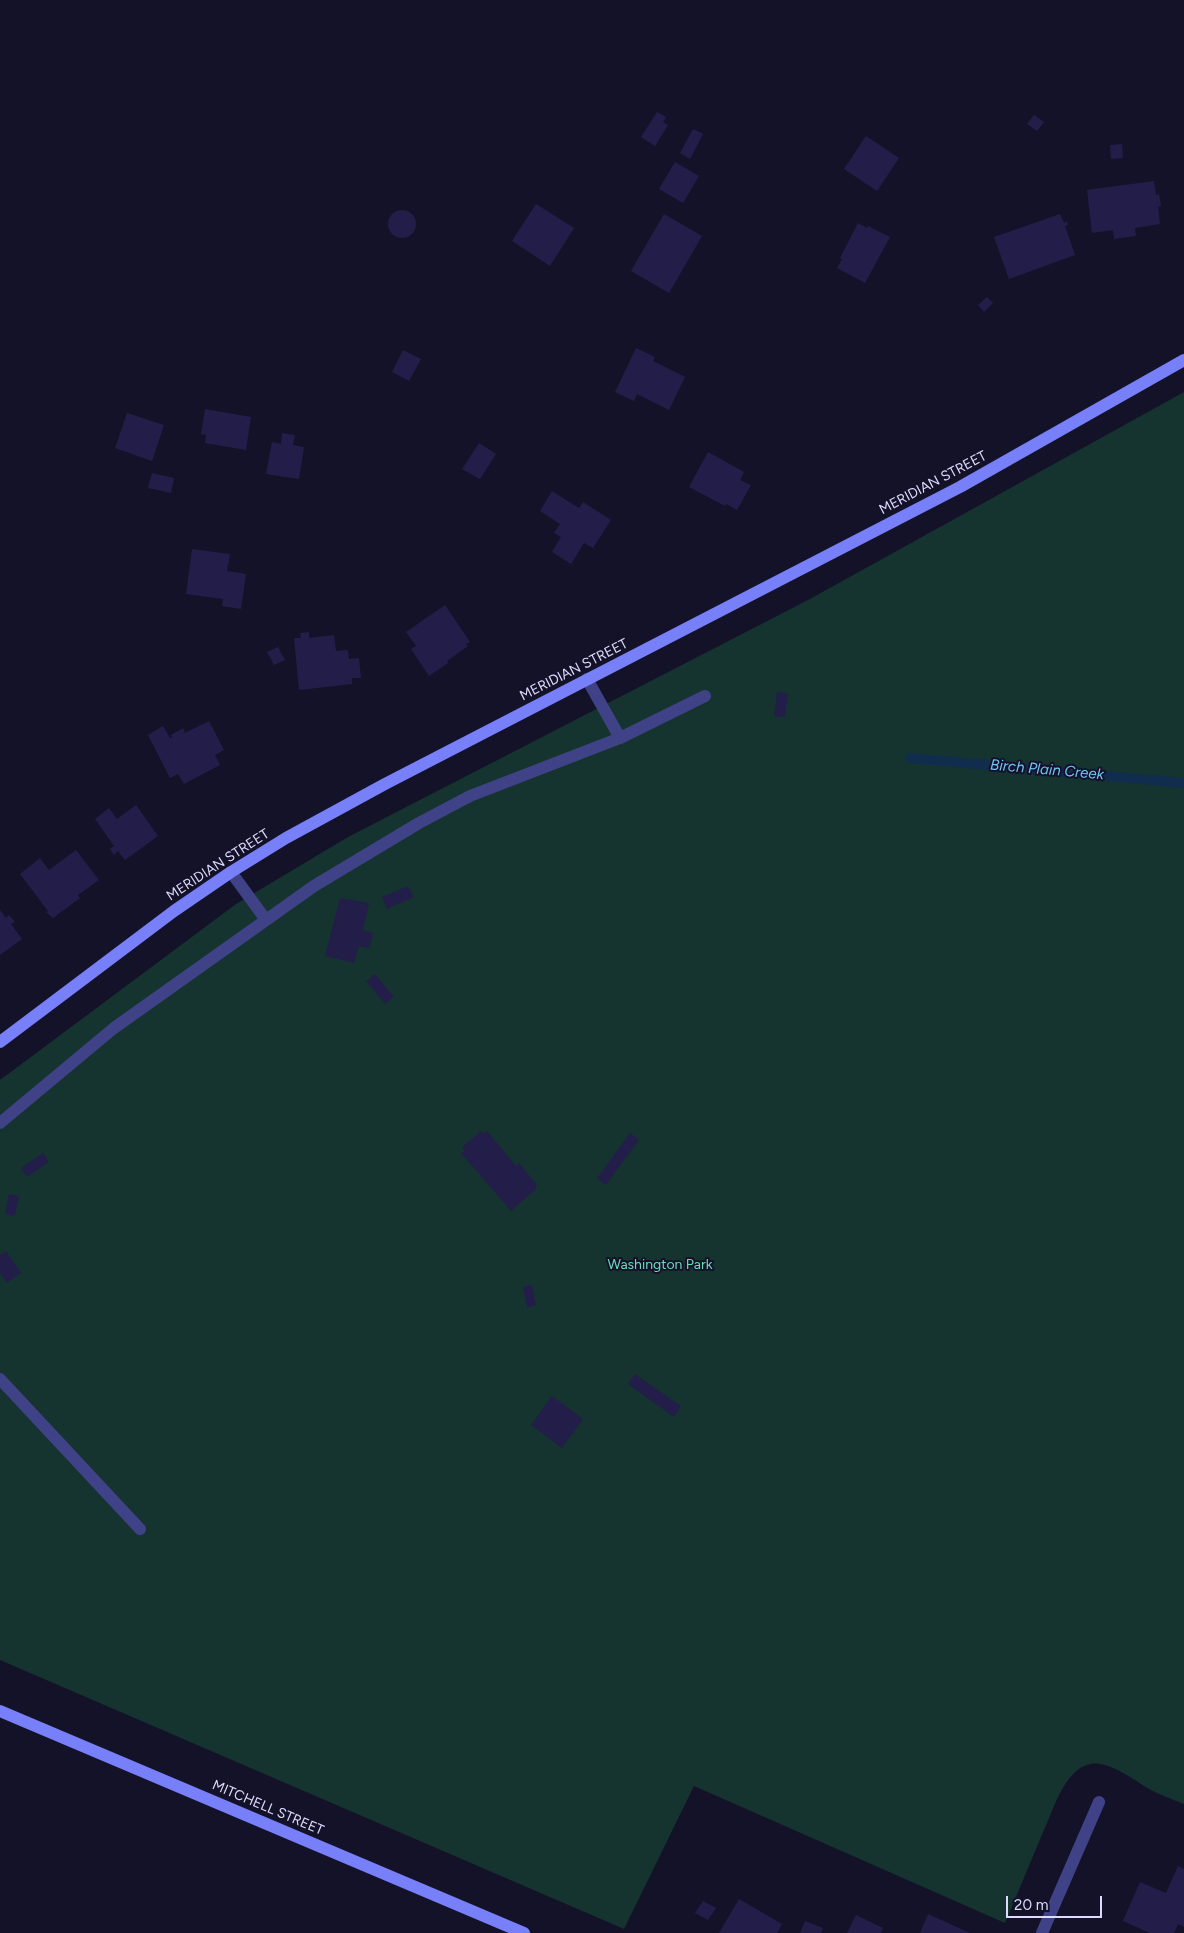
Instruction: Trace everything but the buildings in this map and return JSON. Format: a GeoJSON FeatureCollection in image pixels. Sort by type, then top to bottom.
{"type":"FeatureCollection","features":[{"type":"Feature","properties":{"kind":"street","name":"MERIDIAN STREET"},"geometry":{"type":"LineString","coordinates":[[0,1042],[174,911],[231,872],[286,838],[385,784],[960,487],[1184,360]]}},
{"type":"Feature","properties":{"kind":"street"},"geometry":{"type":"LineString","coordinates":[[587,679],[620,738]]}},
{"type":"Feature","properties":{"kind":"street"},"geometry":{"type":"LineString","coordinates":[[0,1123],[114,1028],[314,886],[418,823],[470,796],[620,738],[705,696]]}},
{"type":"Feature","properties":{"kind":"street"},"geometry":{"type":"LineString","coordinates":[[231,872],[266,920]]}},
{"type":"Feature","properties":{"kind":"street"},"geometry":{"type":"LineString","coordinates":[[0,1379],[140,1529]]}},
{"type":"Feature","properties":{"kind":"street","name":"MITCHELL STREET"},"geometry":{"type":"LineString","coordinates":[[0,1711],[524,1933]]}},
{"type":"Feature","properties":{"kind":"street"},"geometry":{"type":"LineString","coordinates":[[1042,1933],[1099,1802]]}},
{"type":"Feature","properties":{"kind":"green space","name":"Washington Park"},"geometry":{"type":"Polygon","coordinates":[[[1184,392],[1184,1804],[1153,1791],[1109,1766],[1087,1765],[1077,1771],[1067,1782],[1057,1799],[1005,1923],[694,1786],[624,1929],[0,1660],[0,1080],[236,904],[348,837],[808,600],[1184,392]]]}},
{"type":"Feature","properties":{"kind":"waterway","name":"Birch Plain Creek"},"geometry":{"type":"LineString","coordinates":[[910,758],[1184,783]]}}]}
